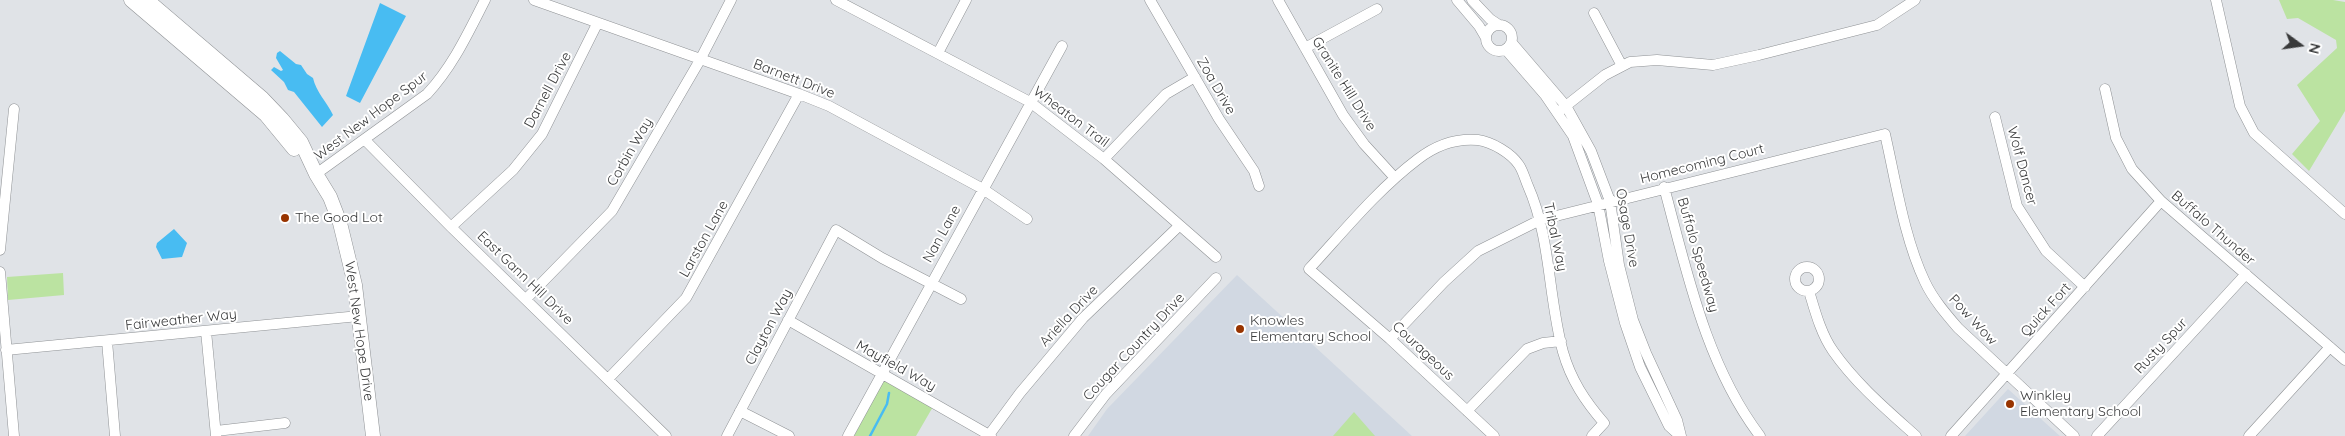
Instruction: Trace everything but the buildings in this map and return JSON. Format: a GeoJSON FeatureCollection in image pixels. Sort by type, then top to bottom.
{"type":"FeatureCollection","features":[{"type":"Feature","properties":{"kind":"main road","name":"West New Hope Drive"},"geometry":{"type":"LineString","coordinates":[[131,0],[266,115],[316,174]]}},
{"type":"Feature","properties":{"kind":"main road","name":"West New Hope Drive"},"geometry":{"type":"LineString","coordinates":[[147,0],[262,98],[282,119],[301,142],[316,174],[330,197],[340,222],[355,285],[373,436]]}},
{"type":"Feature","properties":{"kind":"street","name":"West New Hope Spur"},"geometry":{"type":"LineString","coordinates":[[316,174],[427,94],[443,77],[455,58],[485,0]]}},
{"type":"Feature","properties":{"kind":"street","name":"Barnett Drive"},"geometry":{"type":"LineString","coordinates":[[534,0],[829,106],[983,189],[1027,219]]}},
{"type":"Feature","properties":{"kind":"street","name":"Corbin Way"},"geometry":{"type":"LineString","coordinates":[[526,299],[612,211],[700,60],[731,0]]}},
{"type":"Feature","properties":{"kind":"street"},"geometry":{"type":"LineString","coordinates":[[938,53],[966,0]]}},
{"type":"Feature","properties":{"kind":"street","name":"Zoa Drive"},"geometry":{"type":"LineString","coordinates":[[1150,0],[1219,119],[1254,171],[1259,186]]}},
{"type":"Feature","properties":{"kind":"street","name":"Granite Hill Drive"},"geometry":{"type":"LineString","coordinates":[[1278,0],[1343,115],[1364,144],[1394,178]]}},
{"type":"Feature","properties":{"kind":"street"},"geometry":{"type":"LineString","coordinates":[[1457,0],[1479,26],[1492,50],[1509,46],[1510,30],[1490,20],[1472,0]]}},
{"type":"Feature","properties":{"kind":"street"},"geometry":{"type":"LineString","coordinates":[[1562,109],[1605,75],[1630,62],[1657,60],[1713,65],[1759,56],[1877,25],[1915,0]]}},
{"type":"Feature","properties":{"kind":"street"},"geometry":{"type":"LineString","coordinates":[[2216,0],[2240,106],[2254,133],[2345,214]]}},
{"type":"Feature","properties":{"kind":"street","name":"Wheaton Trail"},"geometry":{"type":"LineString","coordinates":[[843,1],[1030,102],[1104,159],[1216,257]]}},
{"type":"Feature","properties":{"kind":"street"},"geometry":{"type":"LineString","coordinates":[[1304,48],[1376,9]]}},
{"type":"Feature","properties":{"kind":"street"},"geometry":{"type":"LineString","coordinates":[[1594,13],[1622,66]]}},
{"type":"Feature","properties":{"kind":"street","name":"Darnell Drive"},"geometry":{"type":"LineString","coordinates":[[451,227],[512,170],[542,134],[597,24]]}},
{"type":"Feature","properties":{"kind":"street"},"geometry":{"type":"LineString","coordinates":[[1486,38],[1491,28],[1499,25]]}},
{"type":"Feature","properties":{"kind":"street","name":"Nan Lane"},"geometry":{"type":"LineString","coordinates":[[848,436],[1062,46]]}},
{"type":"Feature","properties":{"kind":"street","name":"Osage Drive"},"geometry":{"type":"LineString","coordinates":[[1509,46],[1562,109],[1591,151],[1610,201],[1619,265],[1633,320],[1646,354],[1677,420],[1680,436]]}},
{"type":"Feature","properties":{"kind":"street"},"geometry":{"type":"LineString","coordinates":[[1104,159],[1166,94],[1195,77]]}},
{"type":"Feature","properties":{"kind":"street","name":"Buffalo Thunder"},"geometry":{"type":"LineString","coordinates":[[2105,89],[2116,138],[2132,169],[2161,201],[2345,360]]}},
{"type":"Feature","properties":{"kind":"street","name":"Larston Lane"},"geometry":{"type":"LineString","coordinates":[[608,379],[686,298],[800,94]]}},
{"type":"Feature","properties":{"kind":"street","name":"Osage Drive"},"geometry":{"type":"LineString","coordinates":[[1562,109],[1598,204],[1609,261],[1628,332],[1640,367],[1668,426],[1680,436]]}},
{"type":"Feature","properties":{"kind":"street"},"geometry":{"type":"LineString","coordinates":[[0,250],[4,156],[14,110]]}},
{"type":"Feature","properties":{"kind":"street","name":"Wolf Dancer"},"geometry":{"type":"LineString","coordinates":[[1995,117],[2017,206],[2046,251],[2085,287]]}},
{"type":"Feature","properties":{"kind":"street","name":"Homecoming Court"},"geometry":{"type":"LineString","coordinates":[[1390,339],[1444,282],[1478,251],[1540,220],[1664,187],[1885,134]]}},
{"type":"Feature","properties":{"kind":"street","name":"Pow Wow"},"geometry":{"type":"LineString","coordinates":[[1885,134],[1914,255],[1925,283],[1941,308],[1958,328],[2074,436]]}},
{"type":"Feature","properties":{"kind":"street","name":"Tribal Way"},"geometry":{"type":"LineString","coordinates":[[1309,269],[1394,178],[1436,147],[1452,141],[1465,139],[1484,141],[1500,148],[1519,164],[1540,220],[1561,341],[1572,380],[1589,406],[1604,424],[1592,436]]}},
{"type":"Feature","properties":{"kind":"street","name":"East Gann Hill Drive"},"geometry":{"type":"LineString","coordinates":[[365,140],[451,227],[666,436]]}},
{"type":"Feature","properties":{"kind":"street","name":"Buffalo Speedway"},"geometry":{"type":"LineString","coordinates":[[1664,187],[1694,300],[1722,368],[1739,402],[1760,436]]}},
{"type":"Feature","properties":{"kind":"street","name":"Quick Fort"},"geometry":{"type":"LineString","coordinates":[[1951,436],[2161,201]]}},
{"type":"Feature","properties":{"kind":"street","name":"Ariella Drive"},"geometry":{"type":"LineString","coordinates":[[990,435],[1020,393],[1083,318],[1179,226]]}},
{"type":"Feature","properties":{"kind":"street","name":"Clayton Way"},"geometry":{"type":"LineString","coordinates":[[727,436],[836,230],[882,258],[931,284]]}},
{"type":"Feature","properties":{"kind":"street","name":"Courageous"},"geometry":{"type":"LineString","coordinates":[[1309,269],[1390,339],[1494,436]]}},
{"type":"Feature","properties":{"kind":"street"},"geometry":{"type":"LineString","coordinates":[[0,272],[14,436]]}},
{"type":"Feature","properties":{"kind":"street","name":"Rusty Spur"},"geometry":{"type":"LineString","coordinates":[[2097,436],[2246,274]]}},
{"type":"Feature","properties":{"kind":"street","name":"Cougar Country Drive"},"geometry":{"type":"LineString","coordinates":[[1074,436],[1106,394],[1216,278]]}},
{"type":"Feature","properties":{"kind":"street"},"geometry":{"type":"LineString","coordinates":[[931,284],[960,299]]}},
{"type":"Feature","properties":{"kind":"street"},"geometry":{"type":"LineString","coordinates":[[1809,291],[1817,317],[1832,350],[1873,398],[1916,436]]}},
{"type":"Feature","properties":{"kind":"street","name":"Fairweather Way"},"geometry":{"type":"LineString","coordinates":[[6,350],[359,316]]}},
{"type":"Feature","properties":{"kind":"street","name":"Mayfield Way"},"geometry":{"type":"LineString","coordinates":[[788,320],[990,435]]}},
{"type":"Feature","properties":{"kind":"street"},"geometry":{"type":"LineString","coordinates":[[206,331],[216,427],[285,423]]}},
{"type":"Feature","properties":{"kind":"street"},"geometry":{"type":"LineString","coordinates":[[107,341],[115,436]]}},
{"type":"Feature","properties":{"kind":"street"},"geometry":{"type":"LineString","coordinates":[[1467,411],[1527,350],[1543,343],[1561,341]]}},
{"type":"Feature","properties":{"kind":"street"},"geometry":{"type":"LineString","coordinates":[[2249,436],[2330,346]]}},
{"type":"Feature","properties":{"kind":"street"},"geometry":{"type":"LineString","coordinates":[[740,411],[789,436]]}},
{"type":"Feature","properties":{"kind":"shaded area","name":"Knowles Elementary School"},"geometry":{"type":"Polygon","coordinates":[[[1237,275],[1412,436],[1088,436],[1107,409],[1237,275]]]}},
{"type":"Feature","properties":{"kind":"shaded area","name":"Winkley Elementary School"},"geometry":{"type":"Polygon","coordinates":[[[2008,389],[2041,419],[2060,436],[1965,436],[2008,389]]]}},
{"type":"Feature","properties":{"kind":"green space"},"geometry":{"type":"Polygon","coordinates":[[[2279,0],[2333,0],[2345,2],[2345,111],[2309,171],[2292,154],[2320,121],[2297,85],[2337,48],[2336,40],[2298,18],[2287,19],[2279,0]]]}},
{"type":"Feature","properties":{"kind":"green space"},"geometry":{"type":"Polygon","coordinates":[[[63,273],[64,295],[8,300],[7,277],[63,273]]]}},
{"type":"Feature","properties":{"kind":"green space"},"geometry":{"type":"Polygon","coordinates":[[[885,380],[934,405],[916,436],[854,436],[882,382],[885,380]]]}},
{"type":"Feature","properties":{"kind":"green space"},"geometry":{"type":"Polygon","coordinates":[[[1354,412],[1375,436],[1333,436],[1354,412]]]}},
{"type":"Feature","properties":{"kind":"water"},"geometry":{"type":"Polygon","coordinates":[[[380,3],[406,16],[360,103],[346,96],[380,3]]]}},
{"type":"Feature","properties":{"kind":"water"},"geometry":{"type":"Polygon","coordinates":[[[280,51],[296,64],[301,65],[307,74],[313,78],[333,115],[322,127],[294,92],[288,90],[284,82],[271,70],[274,67],[281,71],[283,70],[276,58],[277,53],[280,51]]]}},
{"type":"Feature","properties":{"kind":"water"},"geometry":{"type":"Polygon","coordinates":[[[174,229],[187,243],[182,257],[162,259],[156,247],[157,243],[174,229]]]}},
{"type":"Feature","properties":{"kind":"waterway"},"geometry":{"type":"LineString","coordinates":[[870,436],[887,404],[889,393]]}},
{"type":"Feature","properties":{"kind":"place","name":"The Good Lot"},"geometry":{"type":"Point","coordinates":[285,218]}},
{"type":"Feature","properties":{"kind":"place","name":"Knowles Elementary School"},"geometry":{"type":"Point","coordinates":[1240,329]}},
{"type":"Feature","properties":{"kind":"place","name":"Winkley Elementary School"},"geometry":{"type":"Point","coordinates":[2010,404]}}]}
